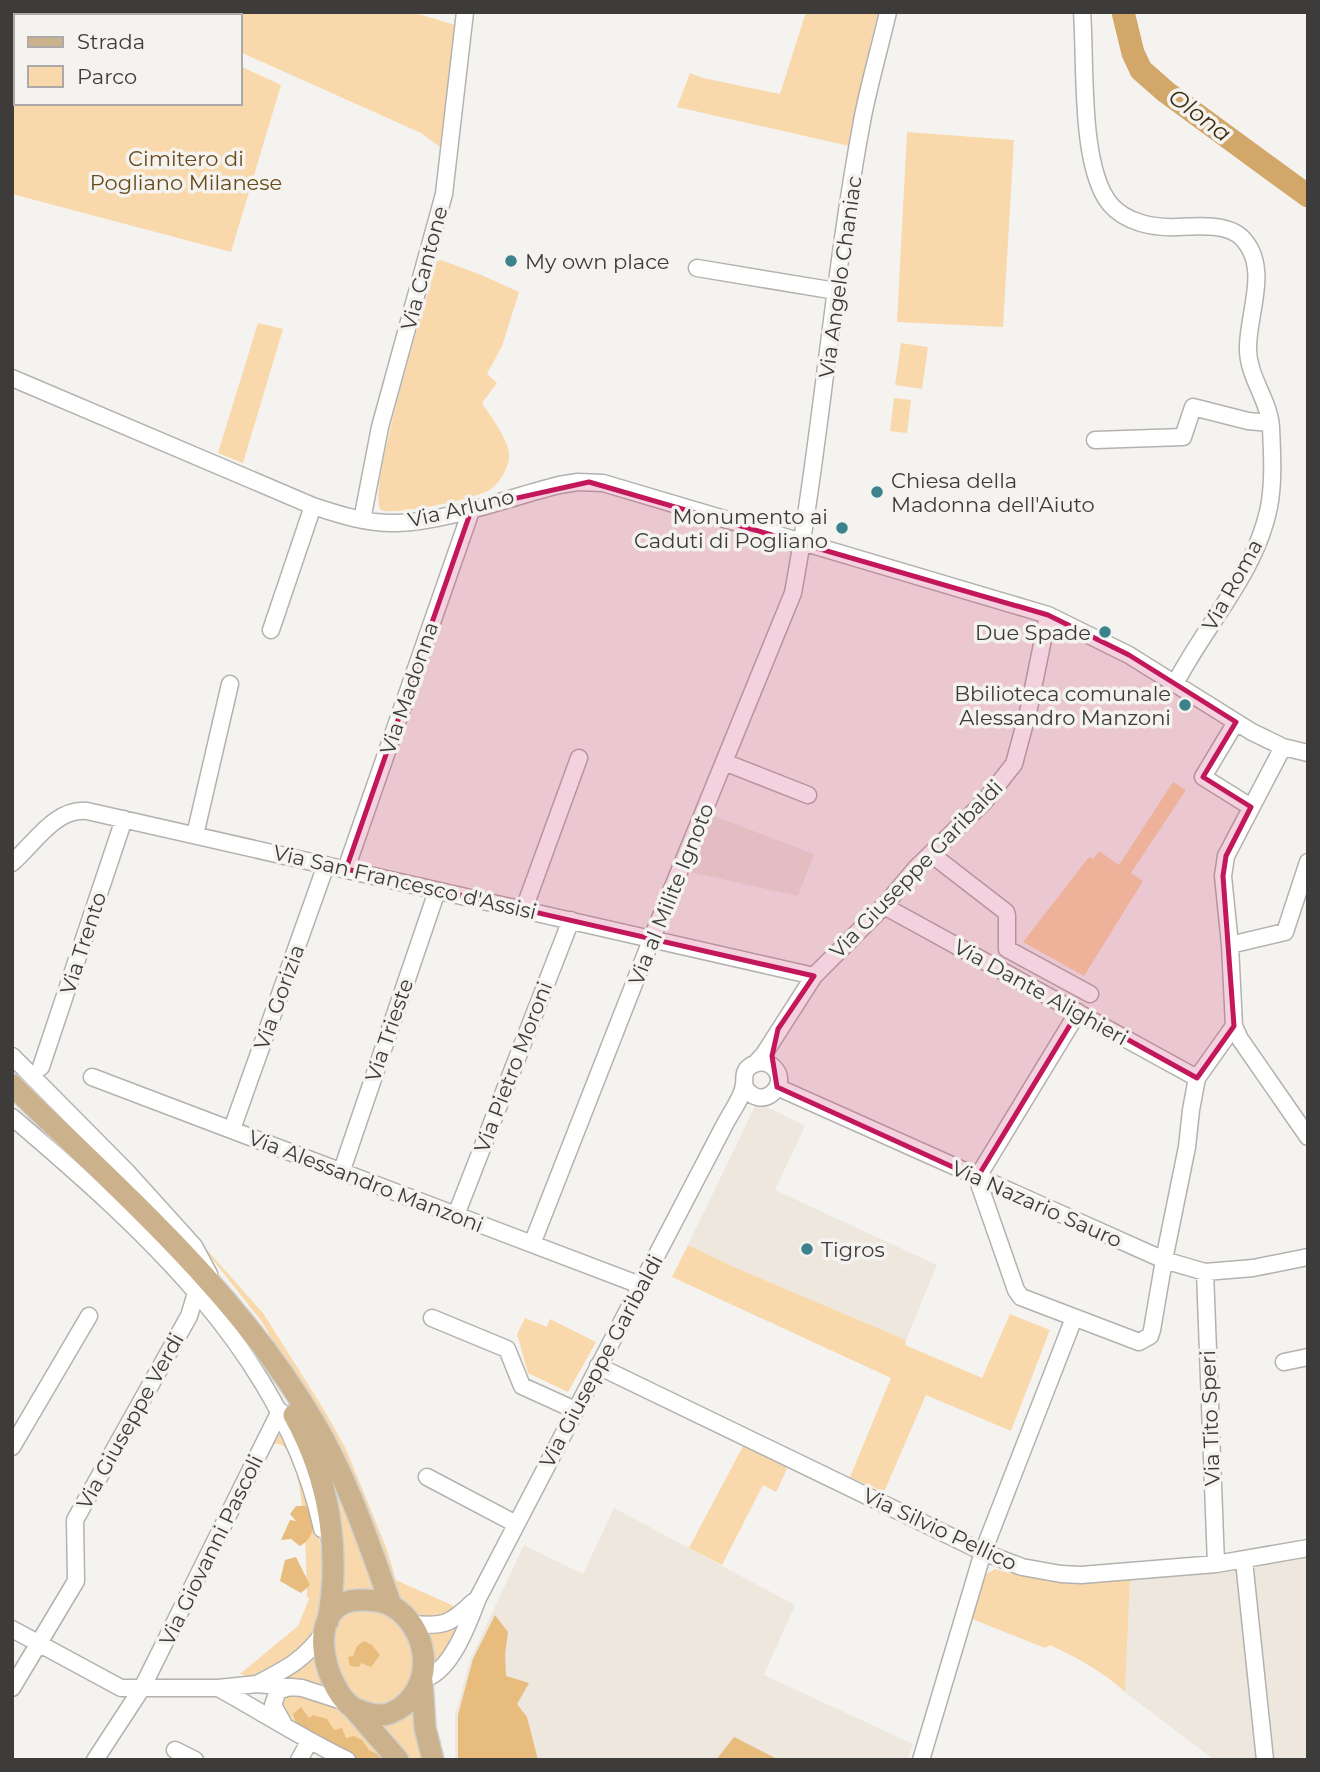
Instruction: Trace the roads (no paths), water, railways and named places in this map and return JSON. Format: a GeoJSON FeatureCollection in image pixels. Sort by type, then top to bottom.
{"type":"FeatureCollection","features":[{"type":"Feature","properties":{"kind":"main road"},"geometry":{"type":"LineString","coordinates":[[12,1085],[161,1230],[248,1342],[303,1432],[317,1465],[333,1536],[332,1595],[326,1626],[325,1656],[329,1676],[349,1705],[398,1760]]}},
{"type":"Feature","properties":{"kind":"main road"},"geometry":{"type":"LineString","coordinates":[[220,1303],[258,1339],[315,1424],[361,1524],[391,1605],[412,1624],[422,1648],[425,1728],[433,1760]]}},
{"type":"Feature","properties":{"kind":"main road"},"geometry":{"type":"LineString","coordinates":[[326,1626],[335,1610],[351,1601],[391,1605]]}},
{"type":"Feature","properties":{"kind":"main road"},"geometry":{"type":"LineString","coordinates":[[349,1705],[379,1715],[392,1713],[408,1702],[422,1680]]}},
{"type":"Feature","properties":{"kind":"street","name":"Via Cantone"},"geometry":{"type":"LineString","coordinates":[[362,520],[380,427],[443,202],[465,12]]}},
{"type":"Feature","properties":{"kind":"street","name":"Via Angelo Chaniac"},"geometry":{"type":"LineString","coordinates":[[802,543],[863,115],[888,12]]}},
{"type":"Feature","properties":{"kind":"street","name":"Via Roma"},"geometry":{"type":"LineString","coordinates":[[1082,12],[1088,131],[1092,163],[1100,189],[1112,206],[1131,219],[1153,228],[1211,227],[1229,231],[1242,238],[1253,254],[1256,272],[1255,297],[1248,330],[1248,354],[1255,381],[1270,413],[1272,462],[1269,507],[1258,542],[1240,578],[1175,684]]}},
{"type":"Feature","properties":{"kind":"street"},"geometry":{"type":"LineString","coordinates":[[697,268],[836,290]]}},
{"type":"Feature","properties":{"kind":"street","name":"Via Arluno"},"geometry":{"type":"LineString","coordinates":[[12,378],[313,506],[362,520],[398,523],[472,508],[559,485],[596,482],[1048,615],[1129,655],[1237,722],[1283,747],[1308,753]]}},
{"type":"Feature","properties":{"kind":"street"},"geometry":{"type":"LineString","coordinates":[[1095,440],[1183,437],[1193,407],[1248,421],[1270,423]]}},
{"type":"Feature","properties":{"kind":"street"},"geometry":{"type":"LineString","coordinates":[[271,630],[313,506]]}},
{"type":"Feature","properties":{"kind":"street","name":"Via Madonna"},"geometry":{"type":"LineString","coordinates":[[346,869],[472,508]]}},
{"type":"Feature","properties":{"kind":"street","name":"Via al Milite Ignoto"},"geometry":{"type":"LineString","coordinates":[[532,1244],[652,938],[793,593],[802,543]]}},
{"type":"Feature","properties":{"kind":"street","name":"Via Giuseppe Garibaldi"},"geometry":{"type":"LineString","coordinates":[[422,1680],[434,1676],[456,1648],[478,1598],[640,1285],[725,1124],[749,1090],[745,1073],[764,1054],[814,976],[884,906],[916,868],[984,802],[1014,764],[1029,708],[1048,615]]}},
{"type":"Feature","properties":{"kind":"street"},"geometry":{"type":"LineString","coordinates":[[195,835],[230,684]]}},
{"type":"Feature","properties":{"kind":"street"},"geometry":{"type":"LineString","coordinates":[[1237,722],[1203,777],[1251,807]]}},
{"type":"Feature","properties":{"kind":"street"},"geometry":{"type":"LineString","coordinates":[[1283,747],[1226,856],[1223,876],[1234,1026],[1240,1039],[1308,1137]]}},
{"type":"Feature","properties":{"kind":"street"},"geometry":{"type":"LineString","coordinates":[[524,909],[579,758]]}},
{"type":"Feature","properties":{"kind":"street"},"geometry":{"type":"LineString","coordinates":[[724,762],[808,795]]}},
{"type":"Feature","properties":{"kind":"street","name":"Via San Francesco d'Assisi"},"geometry":{"type":"LineString","coordinates":[[12,863],[56,820],[67,813],[87,811],[814,976]]}},
{"type":"Feature","properties":{"kind":"street","name":"Via Trento"},"geometry":{"type":"LineString","coordinates":[[41,1068],[124,819]]}},
{"type":"Feature","properties":{"kind":"street"},"geometry":{"type":"LineString","coordinates":[[932,854],[1006,912],[1007,949],[1090,994]]}},
{"type":"Feature","properties":{"kind":"street"},"geometry":{"type":"LineString","coordinates":[[1230,945],[1285,932],[1308,862]]}},
{"type":"Feature","properties":{"kind":"street","name":"Via Gorizia"},"geometry":{"type":"LineString","coordinates":[[232,1129],[326,864]]}},
{"type":"Feature","properties":{"kind":"street","name":"Via Trieste"},"geometry":{"type":"LineString","coordinates":[[342,1170],[437,891]]}},
{"type":"Feature","properties":{"kind":"street","name":"Via Dante Alighieri"},"geometry":{"type":"LineString","coordinates":[[884,906],[1197,1077]]}},
{"type":"Feature","properties":{"kind":"street","name":"Via Pietro Moroni"},"geometry":{"type":"LineString","coordinates":[[456,1215],[570,920]]}},
{"type":"Feature","properties":{"kind":"street"},"geometry":{"type":"LineString","coordinates":[[1078,1012],[977,1178],[1018,1294],[1133,1341],[1145,1340],[1152,1330],[1187,1147],[1197,1077],[1234,1026]]}},
{"type":"Feature","properties":{"kind":"street","name":"Via Giuseppe Garibaldi"},"geometry":{"type":"LineString","coordinates":[[778,1029],[772,1056],[778,1082]]}},
{"type":"Feature","properties":{"kind":"street"},"geometry":{"type":"LineString","coordinates":[[12,1056],[128,1172],[194,1246],[251,1364],[280,1411],[302,1462],[322,1526],[332,1595]]}},
{"type":"Feature","properties":{"kind":"street"},"geometry":{"type":"LineString","coordinates":[[749,1090],[767,1097],[778,1082],[764,1063],[755,1063]]}},
{"type":"Feature","properties":{"kind":"street","name":"Via Alessandro Manzoni"},"geometry":{"type":"LineString","coordinates":[[92,1077],[640,1285]]}},
{"type":"Feature","properties":{"kind":"street","name":"Via Nazario Sauro"},"geometry":{"type":"LineString","coordinates":[[778,1082],[977,1178],[1164,1260],[1205,1272],[1253,1268],[1308,1257]]}},
{"type":"Feature","properties":{"kind":"street"},"geometry":{"type":"LineString","coordinates":[[12,1116],[130,1221],[196,1293],[220,1303]]}},
{"type":"Feature","properties":{"kind":"street","name":"Via Tito Speri"},"geometry":{"type":"LineString","coordinates":[[1205,1272],[1216,1564]]}},
{"type":"Feature","properties":{"kind":"street","name":"Via Giuseppe Verdi"},"geometry":{"type":"LineString","coordinates":[[12,1688],[76,1581],[75,1520],[189,1317],[196,1293]]}},
{"type":"Feature","properties":{"kind":"street","name":"Via Giuseppe Verdi"},"geometry":{"type":"LineString","coordinates":[[189,1317],[199,1310],[220,1303]]}},
{"type":"Feature","properties":{"kind":"street"},"geometry":{"type":"LineString","coordinates":[[12,1447],[89,1316]]}},
{"type":"Feature","properties":{"kind":"street"},"geometry":{"type":"LineString","coordinates":[[432,1318],[507,1349],[522,1386],[575,1410]]}},
{"type":"Feature","properties":{"kind":"street"},"geometry":{"type":"LineString","coordinates":[[921,1760],[983,1552],[1074,1318]]}},
{"type":"Feature","properties":{"kind":"street"},"geometry":{"type":"LineString","coordinates":[[1284,1362],[1308,1357]]}},
{"type":"Feature","properties":{"kind":"street","name":"Via Silvio Pellico"},"geometry":{"type":"LineString","coordinates":[[598,1366],[983,1552],[1022,1567],[1061,1574],[1100,1574],[1244,1561],[1308,1548]]}},
{"type":"Feature","properties":{"kind":"street","name":"Via Giovanni Pascoli"},"geometry":{"type":"LineString","coordinates":[[94,1760],[142,1688],[280,1411]]}},
{"type":"Feature","properties":{"kind":"street"},"geometry":{"type":"LineString","coordinates":[[427,1477],[516,1524]]}},
{"type":"Feature","properties":{"kind":"street"},"geometry":{"type":"LineString","coordinates":[[1244,1561],[1265,1760]]}},
{"type":"Feature","properties":{"kind":"street","name":"Via Giuseppe Garibaldi"},"geometry":{"type":"LineString","coordinates":[[412,1624],[444,1624],[459,1616],[478,1598]]}},
{"type":"Feature","properties":{"kind":"street"},"geometry":{"type":"LineString","coordinates":[[257,1684],[291,1667],[310,1651],[326,1626]]}},
{"type":"Feature","properties":{"kind":"street"},"geometry":{"type":"LineString","coordinates":[[12,1629],[121,1688],[218,1688],[257,1684],[312,1690],[349,1705]]}},
{"type":"Feature","properties":{"kind":"street"},"geometry":{"type":"LineString","coordinates":[[284,1725],[273,1705],[278,1691],[290,1687]]}},
{"type":"Feature","properties":{"kind":"street"},"geometry":{"type":"LineString","coordinates":[[218,1688],[309,1742],[347,1760]]}},
{"type":"Feature","properties":{"kind":"street"},"geometry":{"type":"LineString","coordinates":[[299,1760],[309,1742]]}},
{"type":"Feature","properties":{"kind":"street"},"geometry":{"type":"LineString","coordinates":[[175,1750],[195,1760]]}},
{"type":"Feature","properties":{"kind":"waterway","name":"Olona"},"geometry":{"type":"LineString","coordinates":[[1123,12],[1133,53],[1141,70],[1166,92],[1308,196]]}},
{"type":"Feature","properties":{"kind":"place","name":"My own place"},"geometry":{"type":"Point","coordinates":[511,261]}},
{"type":"Feature","properties":{"kind":"place","name":"Chiesa della Madonna dell'Aiuto"},"geometry":{"type":"Point","coordinates":[877,492]}},
{"type":"Feature","properties":{"kind":"place","name":"Monumento ai Caduti di Pogliano"},"geometry":{"type":"Point","coordinates":[842,528]}},
{"type":"Feature","properties":{"kind":"place","name":"Due Spade"},"geometry":{"type":"Point","coordinates":[1105,632]}},
{"type":"Feature","properties":{"kind":"place","name":"Bbilioteca comunale Alessandro Manzoni"},"geometry":{"type":"Point","coordinates":[1185,705]}},
{"type":"Feature","properties":{"kind":"place","name":"Tigros"},"geometry":{"type":"Point","coordinates":[807,1249]}},
{"type":"Feature","properties":{"kind":"park label","name":"Cimitero di Pogliano Milanese"},"geometry":{"type":"Point","coordinates":[186,170]}}]}
